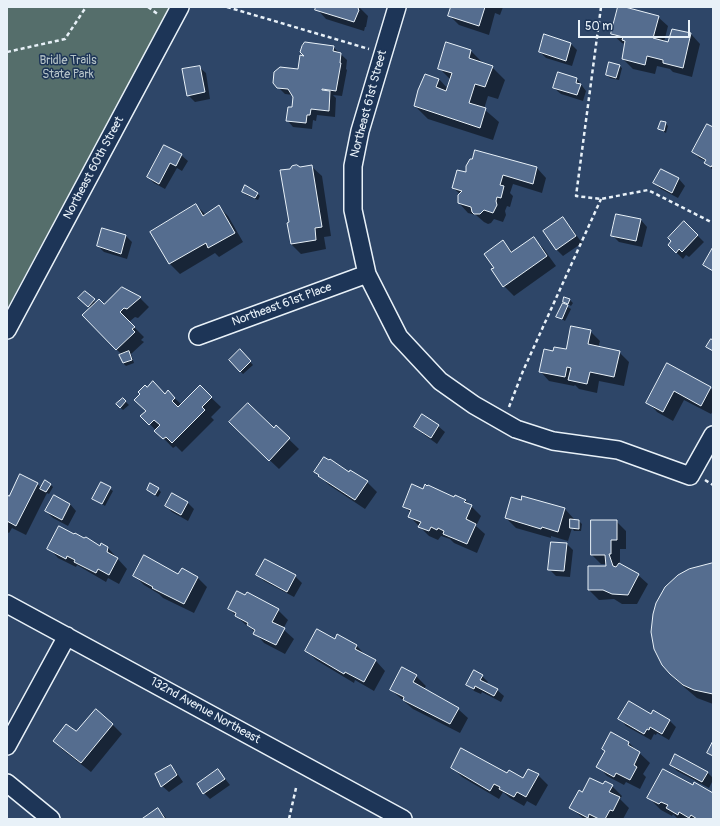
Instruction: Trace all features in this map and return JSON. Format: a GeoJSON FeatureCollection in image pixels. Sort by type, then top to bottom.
{"type":"FeatureCollection","features":[{"type":"Feature","properties":{"kind":"street","name":"Northeast 60th Street"},"geometry":{"type":"LineString","coordinates":[[7,330],[180,7]]}},
{"type":"Feature","properties":{"kind":"street","name":"Northeast 61st Street"},"geometry":{"type":"LineString","coordinates":[[397,7],[360,131],[353,166],[353,210],[367,274],[399,337],[440,381],[474,405],[516,429],[553,441],[618,450],[690,476],[713,435]]}},
{"type":"Feature","properties":{"kind":"street","name":"Northeast 61st Place"},"geometry":{"type":"LineString","coordinates":[[198,336],[367,274]]}},
{"type":"Feature","properties":{"kind":"street","name":"132nd Avenue Northeast"},"geometry":{"type":"LineString","coordinates":[[7,604],[403,819]]}},
{"type":"Feature","properties":{"kind":"street"},"geometry":{"type":"LineString","coordinates":[[7,746],[67,636]]}},
{"type":"Feature","properties":{"kind":"street"},"geometry":{"type":"LineString","coordinates":[[7,783],[52,819]]}},
{"type":"Feature","properties":{"kind":"path"},"geometry":{"type":"LineString","coordinates":[[7,52],[65,39],[86,7]]}},
{"type":"Feature","properties":{"kind":"path"},"geometry":{"type":"LineString","coordinates":[[148,7],[162,17]]}},
{"type":"Feature","properties":{"kind":"path"},"geometry":{"type":"LineString","coordinates":[[227,7],[383,53]]}},
{"type":"Feature","properties":{"kind":"path"},"geometry":{"type":"LineString","coordinates":[[601,7],[576,196],[601,199],[648,190],[713,223]]}},
{"type":"Feature","properties":{"kind":"path"},"geometry":{"type":"LineString","coordinates":[[503,421],[523,371],[601,199]]}},
{"type":"Feature","properties":{"kind":"path"},"geometry":{"type":"LineString","coordinates":[[289,819],[296,788]]}},
{"type":"Feature","properties":{"kind":"green space","name":"Bridle Trails State Park"},"geometry":{"type":"Polygon","coordinates":[[[7,7],[170,7],[7,309],[7,7]]]}},
{"type":"Feature","properties":{"kind":"building"},"geometry":{"type":"Polygon","coordinates":[[[316,7],[359,7],[359,10],[354,22],[315,10],[316,7]]]}},
{"type":"Feature","properties":{"kind":"building"},"geometry":{"type":"Polygon","coordinates":[[[451,7],[485,7],[479,26],[448,16],[451,7]]]}},
{"type":"Feature","properties":{"kind":"building"},"geometry":{"type":"Polygon","coordinates":[[[618,7],[625,7],[659,16],[653,38],[668,42],[672,29],[691,33],[683,68],[663,63],[663,60],[647,56],[645,65],[622,59],[625,41],[622,40],[623,37],[611,34],[618,7]]]}},
{"type":"Feature","properties":{"kind":"building"},"geometry":{"type":"Polygon","coordinates":[[[544,34],[571,43],[566,61],[539,52],[544,34]]]}},
{"type":"Feature","properties":{"kind":"building"},"geometry":{"type":"Polygon","coordinates":[[[305,42],[334,46],[333,51],[341,53],[341,63],[336,91],[322,89],[330,91],[329,111],[311,109],[310,115],[307,115],[306,123],[286,121],[288,107],[292,107],[293,97],[288,89],[277,88],[273,83],[274,72],[280,67],[298,69],[300,55],[304,56],[300,52],[305,42]]]}},
{"type":"Feature","properties":{"kind":"building"},"geometry":{"type":"Polygon","coordinates":[[[446,42],[471,50],[469,58],[493,66],[485,87],[475,84],[469,103],[486,108],[480,128],[414,106],[418,90],[425,74],[439,79],[436,87],[446,91],[452,73],[438,69],[446,42]]]}},
{"type":"Feature","properties":{"kind":"building"},"geometry":{"type":"Polygon","coordinates":[[[609,62],[620,65],[616,78],[606,75],[609,62]]]}},
{"type":"Feature","properties":{"kind":"building"},"geometry":{"type":"Polygon","coordinates":[[[200,66],[205,92],[187,96],[182,69],[200,66]]]}},
{"type":"Feature","properties":{"kind":"building"},"geometry":{"type":"Polygon","coordinates":[[[558,72],[577,78],[576,83],[581,84],[577,95],[553,88],[558,72]]]}},
{"type":"Feature","properties":{"kind":"building"},"geometry":{"type":"Polygon","coordinates":[[[661,121],[666,122],[664,131],[658,129],[661,121]]]}},
{"type":"Feature","properties":{"kind":"building"},"geometry":{"type":"Polygon","coordinates":[[[707,124],[713,127],[713,164],[711,167],[704,163],[706,160],[692,152],[707,124]]]}},
{"type":"Feature","properties":{"kind":"building"},"geometry":{"type":"Polygon","coordinates":[[[164,145],[182,154],[176,166],[170,163],[159,184],[147,177],[164,145]]]}},
{"type":"Feature","properties":{"kind":"building"},"geometry":{"type":"Polygon","coordinates":[[[475,150],[537,167],[533,184],[503,175],[500,185],[504,186],[501,198],[497,197],[497,205],[493,213],[484,210],[480,214],[474,214],[471,207],[458,203],[458,195],[462,191],[452,188],[457,170],[466,172],[466,166],[470,159],[472,159],[475,150]]]}},
{"type":"Feature","properties":{"kind":"building"},"geometry":{"type":"Polygon","coordinates":[[[297,165],[300,167],[312,165],[322,227],[315,228],[316,240],[291,244],[287,223],[289,222],[280,170],[290,169],[292,166],[297,165]]]}},
{"type":"Feature","properties":{"kind":"building"},"geometry":{"type":"Polygon","coordinates":[[[661,169],[679,178],[672,193],[653,183],[661,169]]]}},
{"type":"Feature","properties":{"kind":"building"},"geometry":{"type":"Polygon","coordinates":[[[245,185],[258,193],[255,198],[242,192],[245,185]]]}},
{"type":"Feature","properties":{"kind":"building"},"geometry":{"type":"Polygon","coordinates":[[[196,204],[203,216],[219,205],[235,233],[208,248],[206,243],[169,264],[150,232],[196,204]]]}},
{"type":"Feature","properties":{"kind":"building"},"geometry":{"type":"Polygon","coordinates":[[[616,214],[641,219],[636,241],[611,236],[616,214]]]}},
{"type":"Feature","properties":{"kind":"building"},"geometry":{"type":"Polygon","coordinates":[[[563,217],[576,236],[556,250],[543,231],[563,217]]]}},
{"type":"Feature","properties":{"kind":"building"},"geometry":{"type":"Polygon","coordinates":[[[684,221],[698,235],[682,252],[679,249],[676,253],[668,245],[671,241],[668,238],[684,221]]]}},
{"type":"Feature","properties":{"kind":"building"},"geometry":{"type":"Polygon","coordinates":[[[102,228],[126,235],[121,254],[97,246],[102,228]]]}},
{"type":"Feature","properties":{"kind":"building"},"geometry":{"type":"Polygon","coordinates":[[[534,237],[547,256],[503,287],[491,269],[494,268],[484,254],[503,240],[511,252],[534,237]]]}},
{"type":"Feature","properties":{"kind":"building"},"geometry":{"type":"Polygon","coordinates":[[[713,247],[713,271],[703,265],[713,247]]]}},
{"type":"Feature","properties":{"kind":"building"},"geometry":{"type":"Polygon","coordinates":[[[122,287],[141,297],[127,309],[124,308],[120,312],[135,327],[132,329],[135,332],[116,350],[82,315],[99,299],[104,304],[122,287]]]}},
{"type":"Feature","properties":{"kind":"building"},"geometry":{"type":"Polygon","coordinates":[[[85,291],[95,299],[88,307],[78,298],[85,291]]]}},
{"type":"Feature","properties":{"kind":"building"},"geometry":{"type":"Polygon","coordinates":[[[564,297],[570,299],[568,304],[563,302],[564,297]]]}},
{"type":"Feature","properties":{"kind":"building"},"geometry":{"type":"Polygon","coordinates":[[[563,303],[568,305],[562,319],[556,317],[563,303]]]}},
{"type":"Feature","properties":{"kind":"building"},"geometry":{"type":"Polygon","coordinates":[[[571,326],[591,330],[588,344],[620,351],[614,377],[590,372],[587,384],[568,380],[571,368],[567,367],[565,377],[539,372],[544,349],[553,351],[554,347],[566,349],[571,326]]]}},
{"type":"Feature","properties":{"kind":"building"},"geometry":{"type":"Polygon","coordinates":[[[711,339],[713,340],[713,351],[706,347],[711,339]]]}},
{"type":"Feature","properties":{"kind":"building"},"geometry":{"type":"Polygon","coordinates":[[[240,349],[251,361],[240,372],[229,360],[240,349]]]}},
{"type":"Feature","properties":{"kind":"building"},"geometry":{"type":"Polygon","coordinates":[[[129,351],[132,360],[123,363],[119,355],[129,351]]]}},
{"type":"Feature","properties":{"kind":"building"},"geometry":{"type":"Polygon","coordinates":[[[667,363],[711,387],[701,406],[674,391],[663,412],[646,403],[667,363]]]}},
{"type":"Feature","properties":{"kind":"building"},"geometry":{"type":"Polygon","coordinates":[[[153,381],[165,394],[168,390],[175,398],[172,401],[178,407],[200,385],[212,397],[202,407],[205,410],[172,443],[166,437],[163,439],[154,431],[160,425],[154,420],[149,425],[140,416],[146,411],[134,400],[140,394],[138,392],[145,385],[147,387],[153,381]]]}},
{"type":"Feature","properties":{"kind":"building"},"geometry":{"type":"Polygon","coordinates":[[[123,398],[126,401],[120,408],[116,404],[123,398]]]}},
{"type":"Feature","properties":{"kind":"building"},"geometry":{"type":"Polygon","coordinates":[[[248,403],[274,428],[276,425],[290,438],[269,461],[229,422],[248,403]]]}},
{"type":"Feature","properties":{"kind":"building"},"geometry":{"type":"Polygon","coordinates":[[[422,414],[439,425],[431,438],[414,427],[422,414]]]}},
{"type":"Feature","properties":{"kind":"building"},"geometry":{"type":"Polygon","coordinates":[[[324,457],[368,481],[355,500],[314,472],[324,457]]]}},
{"type":"Feature","properties":{"kind":"building"},"geometry":{"type":"Polygon","coordinates":[[[20,474],[38,483],[16,526],[7,521],[7,495],[9,496],[20,474]]]}},
{"type":"Feature","properties":{"kind":"building"},"geometry":{"type":"Polygon","coordinates":[[[45,480],[51,484],[46,492],[40,489],[45,480]]]}},
{"type":"Feature","properties":{"kind":"building"},"geometry":{"type":"Polygon","coordinates":[[[101,482],[111,487],[102,504],[92,499],[101,482]]]}},
{"type":"Feature","properties":{"kind":"building"},"geometry":{"type":"Polygon","coordinates":[[[150,483],[159,488],[155,495],[147,490],[150,483]]]}},
{"type":"Feature","properties":{"kind":"building"},"geometry":{"type":"Polygon","coordinates":[[[412,484],[423,489],[425,484],[427,486],[428,485],[454,497],[455,495],[466,500],[464,502],[472,505],[466,519],[476,524],[467,544],[443,534],[444,531],[438,528],[437,530],[431,527],[429,531],[418,527],[421,522],[408,517],[411,510],[403,507],[412,484]]]}},
{"type":"Feature","properties":{"kind":"building"},"geometry":{"type":"Polygon","coordinates":[[[172,493],[188,502],[181,515],[165,506],[172,493]]]}},
{"type":"Feature","properties":{"kind":"building"},"geometry":{"type":"Polygon","coordinates":[[[54,495],[70,504],[62,520],[45,511],[54,495]]]}},
{"type":"Feature","properties":{"kind":"building"},"geometry":{"type":"Polygon","coordinates":[[[522,496],[565,508],[558,532],[542,527],[541,529],[505,518],[511,497],[521,500],[522,496]]]}},
{"type":"Feature","properties":{"kind":"building"},"geometry":{"type":"Polygon","coordinates":[[[570,519],[579,520],[579,529],[570,528],[570,519]]]}},
{"type":"Feature","properties":{"kind":"building"},"geometry":{"type":"Polygon","coordinates":[[[591,520],[617,520],[617,540],[611,540],[611,554],[609,554],[613,566],[616,567],[619,563],[639,574],[628,595],[612,594],[603,590],[588,590],[588,566],[606,566],[605,555],[591,555],[591,520]]]}},
{"type":"Feature","properties":{"kind":"building"},"geometry":{"type":"Polygon","coordinates":[[[59,526],[74,534],[75,533],[84,538],[86,537],[100,546],[101,543],[108,547],[107,552],[118,558],[109,575],[98,569],[96,573],[74,562],[75,560],[67,556],[66,559],[47,549],[59,526]]]}},
{"type":"Feature","properties":{"kind":"building"},"geometry":{"type":"Polygon","coordinates":[[[551,542],[567,543],[564,571],[548,570],[551,542]]]}},
{"type":"Feature","properties":{"kind":"building"},"geometry":{"type":"Polygon","coordinates":[[[144,555],[178,574],[182,568],[198,577],[184,604],[152,588],[153,587],[133,576],[144,555]]]}},
{"type":"Feature","properties":{"kind":"building"},"geometry":{"type":"Polygon","coordinates":[[[265,559],[296,575],[287,592],[256,575],[265,559]]]}},
{"type":"Feature","properties":{"kind":"building"},"geometry":{"type":"Polygon","coordinates":[[[713,563],[713,694],[694,690],[683,685],[670,674],[662,665],[654,649],[651,632],[656,603],[665,587],[678,575],[689,569],[713,563]]]}},
{"type":"Feature","properties":{"kind":"building"},"geometry":{"type":"Polygon","coordinates":[[[237,591],[245,595],[247,592],[279,609],[272,622],[285,628],[276,645],[253,634],[255,630],[247,625],[248,623],[235,616],[236,613],[228,609],[237,591]]]}},
{"type":"Feature","properties":{"kind":"building"},"geometry":{"type":"Polygon","coordinates":[[[317,629],[335,639],[337,634],[357,645],[355,649],[376,660],[364,682],[345,672],[344,674],[305,651],[317,629]]]}},
{"type":"Feature","properties":{"kind":"building"},"geometry":{"type":"Polygon","coordinates":[[[402,667],[417,675],[413,682],[459,708],[450,724],[403,700],[404,697],[390,690],[402,667]]]}},
{"type":"Feature","properties":{"kind":"building"},"geometry":{"type":"Polygon","coordinates":[[[474,670],[483,675],[480,680],[498,689],[494,696],[475,686],[474,689],[466,685],[474,670]]]}},
{"type":"Feature","properties":{"kind":"building"},"geometry":{"type":"Polygon","coordinates":[[[629,701],[651,714],[653,710],[670,720],[662,734],[650,727],[644,734],[618,719],[629,701]]]}},
{"type":"Feature","properties":{"kind":"building"},"geometry":{"type":"Polygon","coordinates":[[[96,709],[113,724],[81,763],[53,741],[66,724],[76,731],[96,709]]]}},
{"type":"Feature","properties":{"kind":"building"},"geometry":{"type":"Polygon","coordinates":[[[611,732],[629,742],[628,745],[640,752],[634,765],[637,767],[630,780],[616,773],[614,777],[596,767],[605,751],[602,749],[611,732]]]}},
{"type":"Feature","properties":{"kind":"building"},"geometry":{"type":"Polygon","coordinates":[[[713,741],[713,756],[707,753],[713,741]]]}},
{"type":"Feature","properties":{"kind":"building"},"geometry":{"type":"Polygon","coordinates":[[[461,748],[507,773],[509,770],[523,778],[528,769],[539,774],[526,797],[517,792],[514,797],[499,789],[500,787],[494,784],[490,791],[451,768],[461,748]]]}},
{"type":"Feature","properties":{"kind":"building"},"geometry":{"type":"Polygon","coordinates":[[[675,754],[708,772],[702,782],[670,765],[675,754]]]}},
{"type":"Feature","properties":{"kind":"building"},"geometry":{"type":"Polygon","coordinates":[[[171,765],[177,775],[161,787],[155,774],[171,765]]]}},
{"type":"Feature","properties":{"kind":"building"},"geometry":{"type":"Polygon","coordinates":[[[218,769],[225,779],[203,794],[197,784],[218,769]]]}},
{"type":"Feature","properties":{"kind":"building"},"geometry":{"type":"Polygon","coordinates":[[[663,769],[693,785],[694,782],[713,793],[713,819],[697,819],[691,815],[689,818],[679,812],[678,815],[666,808],[668,805],[661,802],[659,804],[647,798],[663,769]]]}},
{"type":"Feature","properties":{"kind":"building"},"geometry":{"type":"Polygon","coordinates":[[[590,778],[603,784],[605,781],[613,785],[609,792],[620,797],[613,811],[610,810],[605,819],[599,819],[589,814],[588,818],[569,808],[579,790],[582,792],[590,778]]]}},
{"type":"Feature","properties":{"kind":"building"},"geometry":{"type":"Polygon","coordinates":[[[158,808],[165,819],[142,819],[158,808]]]}}]}
